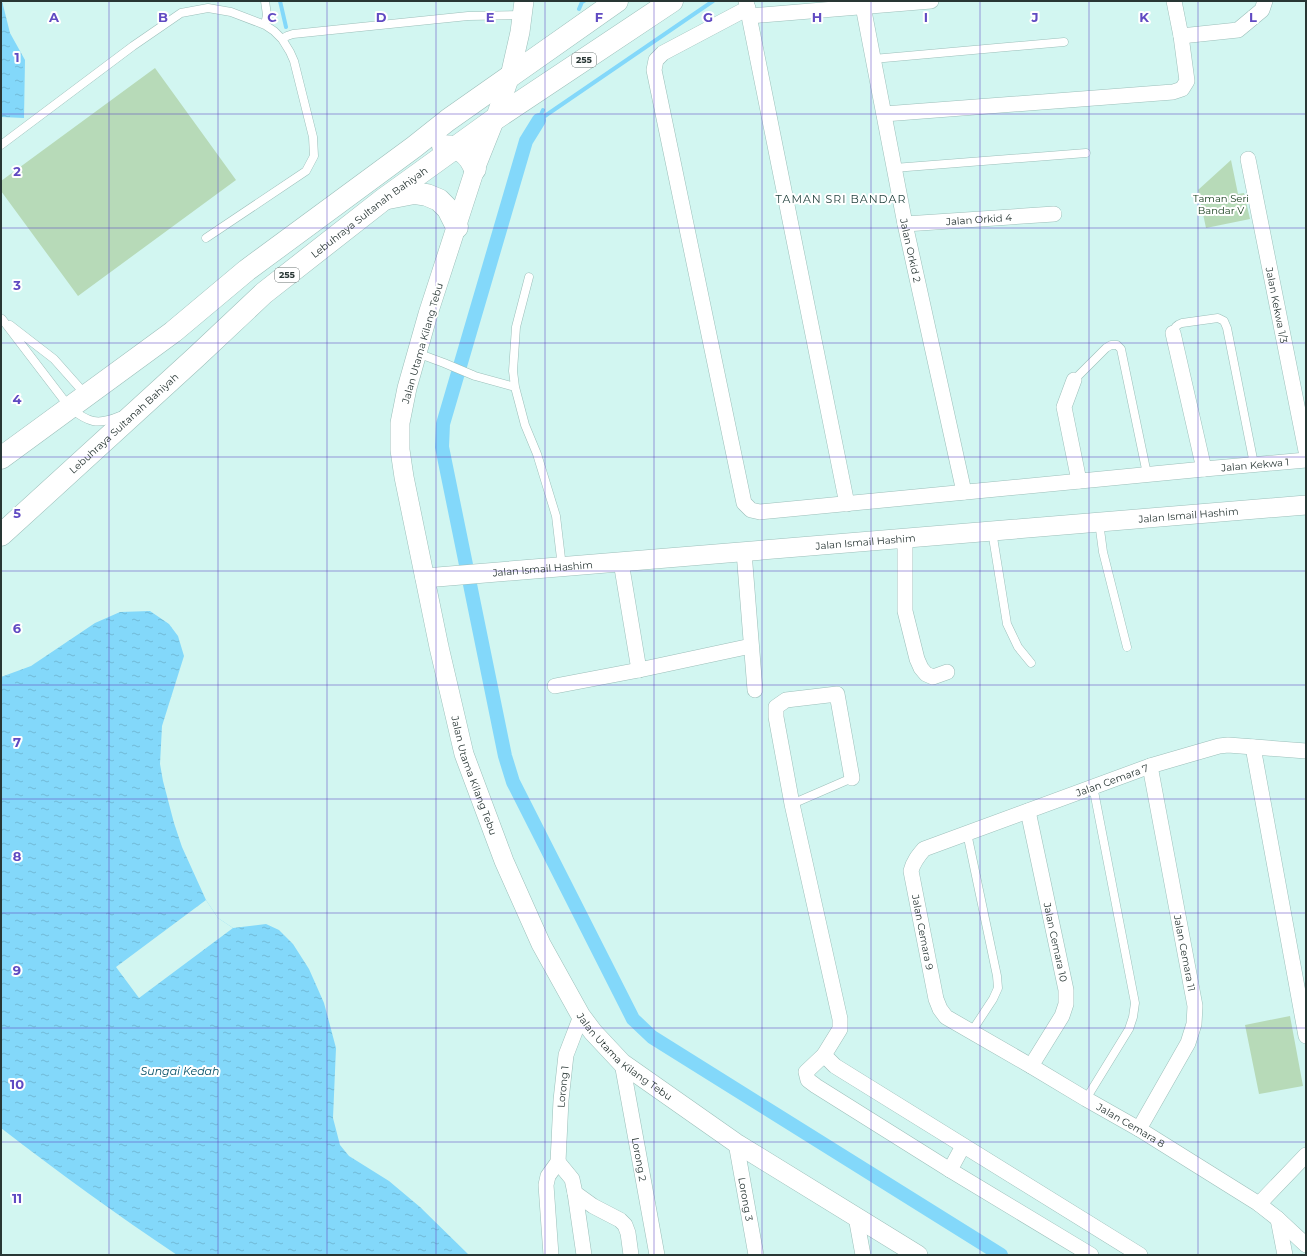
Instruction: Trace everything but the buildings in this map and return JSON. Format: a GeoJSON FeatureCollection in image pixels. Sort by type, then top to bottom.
{"type":"FeatureCollection","features":[{"type":"Feature","properties":{"kind":"main road"},"geometry":{"type":"LineString","coordinates":[[1,458],[173,332],[247,270],[414,147],[448,120],[617,1]]}},
{"type":"Feature","properties":{"kind":"main road","name":"Lebuhraya Sultanah Bahiyah"},"geometry":{"type":"LineString","coordinates":[[1,535],[264,293],[384,199],[495,119],[672,1]]}},
{"type":"Feature","properties":{"kind":"main road"},"geometry":{"type":"LineString","coordinates":[[414,147],[440,145],[456,148],[469,158],[475,169]]}},
{"type":"Feature","properties":{"kind":"main road"},"geometry":{"type":"LineString","coordinates":[[384,199],[414,193],[427,195],[439,200],[448,209],[457,227]]}},
{"type":"Feature","properties":{"kind":"street"},"geometry":{"type":"LineString","coordinates":[[847,504],[748,8],[863,6],[931,1]]}},
{"type":"Feature","properties":{"kind":"street"},"geometry":{"type":"LineString","coordinates":[[884,114],[1173,92],[1182,89],[1187,81],[1181,36],[1174,1]]}},
{"type":"Feature","properties":{"kind":"street"},"geometry":{"type":"LineString","coordinates":[[1181,36],[1231,32],[1238,30],[1262,10],[1266,1]]}},
{"type":"Feature","properties":{"kind":"street","name":"Jalan Orkid 2"},"geometry":{"type":"LineString","coordinates":[[863,6],[905,224],[964,492]]}},
{"type":"Feature","properties":{"kind":"street","name":"Jalan Utama Kilang Tebu"},"geometry":{"type":"LineString","coordinates":[[524,8],[510,76],[475,169],[417,353],[407,388],[400,423],[400,450],[404,477],[439,647],[464,754],[504,861],[541,944],[581,1016],[597,1037],[622,1063],[736,1143],[918,1255]]}},
{"type":"Feature","properties":{"kind":"street","name":"Jalan Kekwa 1"},"geometry":{"type":"LineString","coordinates":[[748,8],[663,53],[656,60],[654,70],[744,503],[751,510],[760,512],[1306,460]]}},
{"type":"Feature","properties":{"kind":"street","name":"Jalan Kekwa 1/3"},"geometry":{"type":"LineString","coordinates":[[1248,159],[1306,450]]}},
{"type":"Feature","properties":{"kind":"street","name":"Jalan Orkid 4"},"geometry":{"type":"LineString","coordinates":[[905,224],[1054,214]]}},
{"type":"Feature","properties":{"kind":"street"},"geometry":{"type":"LineString","coordinates":[[1173,332],[1204,469]]}},
{"type":"Feature","properties":{"kind":"street"},"geometry":{"type":"LineString","coordinates":[[1074,380],[1064,407],[1079,481]]}},
{"type":"Feature","properties":{"kind":"street","name":"Jalan Ismail Hashim"},"geometry":{"type":"LineString","coordinates":[[425,578],[1306,505]]}},
{"type":"Feature","properties":{"kind":"street"},"geometry":{"type":"LineString","coordinates":[[905,538],[905,611],[917,659],[921,668],[926,674],[933,677],[946,672]]}},
{"type":"Feature","properties":{"kind":"street"},"geometry":{"type":"LineString","coordinates":[[744,552],[755,690]]}},
{"type":"Feature","properties":{"kind":"street"},"geometry":{"type":"LineString","coordinates":[[621,562],[639,670]]}},
{"type":"Feature","properties":{"kind":"street"},"geometry":{"type":"LineString","coordinates":[[555,686],[752,646]]}},
{"type":"Feature","properties":{"kind":"street"},"geometry":{"type":"LineString","coordinates":[[852,778],[837,694],[786,700],[776,707],[776,717],[792,804],[840,1019],[840,1029],[824,1055],[806,1072],[808,1080],[950,1170],[1091,1255]]}},
{"type":"Feature","properties":{"kind":"street","name":"Jalan Cemara 7"},"geometry":{"type":"LineString","coordinates":[[924,849],[1150,766],[1219,746],[1228,745],[1306,751]]}},
{"type":"Feature","properties":{"kind":"street"},"geometry":{"type":"LineString","coordinates":[[1253,747],[1306,1036]]}},
{"type":"Feature","properties":{"kind":"street","name":"Jalan Cemara 11"},"geometry":{"type":"LineString","coordinates":[[1139,1128],[1188,1043],[1194,1024],[1194,1006],[1150,766]]}},
{"type":"Feature","properties":{"kind":"street","name":"Jalan Cemara 10"},"geometry":{"type":"LineString","coordinates":[[1028,811],[1066,990],[1066,1004],[1062,1016],[1032,1066]]}},
{"type":"Feature","properties":{"kind":"street","name":"Jalan Cemara 9"},"geometry":{"type":"LineString","coordinates":[[924,849],[915,860],[910,871],[936,999],[940,1009],[946,1017]]}},
{"type":"Feature","properties":{"kind":"street","name":"Lorong 1"},"geometry":{"type":"LineString","coordinates":[[551,1255],[546,1184],[548,1176],[558,1162],[561,1100],[566,1055],[581,1016]]}},
{"type":"Feature","properties":{"kind":"street","name":"Jalan Cemara 8"},"geometry":{"type":"LineString","coordinates":[[946,1017],[1086,1099],[1139,1128],[1259,1204],[1306,1245]]}},
{"type":"Feature","properties":{"kind":"street"},"geometry":{"type":"LineString","coordinates":[[824,1055],[835,1066],[1140,1255]]}},
{"type":"Feature","properties":{"kind":"street","name":"Lorong 2"},"geometry":{"type":"LineString","coordinates":[[622,1063],[657,1255]]}},
{"type":"Feature","properties":{"kind":"street","name":"Lorong 3"},"geometry":{"type":"LineString","coordinates":[[736,1143],[756,1255]]}},
{"type":"Feature","properties":{"kind":"street"},"geometry":{"type":"LineString","coordinates":[[950,1170],[963,1146]]}},
{"type":"Feature","properties":{"kind":"street"},"geometry":{"type":"LineString","coordinates":[[1259,1204],[1306,1154]]}},
{"type":"Feature","properties":{"kind":"street"},"geometry":{"type":"LineString","coordinates":[[558,1162],[572,1179],[584,1255]]}},
{"type":"Feature","properties":{"kind":"street"},"geometry":{"type":"LineString","coordinates":[[575,1193],[593,1206],[620,1220],[628,1233],[631,1255]]}},
{"type":"Feature","properties":{"kind":"street"},"geometry":{"type":"LineString","coordinates":[[856,1217],[863,1255]]}},
{"type":"Feature","properties":{"kind":"street"},"geometry":{"type":"LineString","coordinates":[[1278,1219],[1285,1255]]}},
{"type":"Feature","properties":{"kind":"lane"},"geometry":{"type":"LineString","coordinates":[[265,1],[267,16],[265,25]]}},
{"type":"Feature","properties":{"kind":"lane"},"geometry":{"type":"LineString","coordinates":[[1,145],[133,46],[181,13],[208,8],[232,12],[265,25],[282,39],[294,61],[313,137],[314,156],[306,171],[206,238]]}},
{"type":"Feature","properties":{"kind":"lane"},"geometry":{"type":"LineString","coordinates":[[282,39],[293,34],[468,16],[524,8]]}},
{"type":"Feature","properties":{"kind":"lane"},"geometry":{"type":"LineString","coordinates":[[873,59],[1064,42]]}},
{"type":"Feature","properties":{"kind":"lane"},"geometry":{"type":"LineString","coordinates":[[894,168],[1086,153]]}},
{"type":"Feature","properties":{"kind":"lane"},"geometry":{"type":"LineString","coordinates":[[529,276],[516,328],[513,371],[515,387],[525,425],[537,454],[556,516],[562,567]]}},
{"type":"Feature","properties":{"kind":"lane"},"geometry":{"type":"LineString","coordinates":[[1173,332],[1177,325],[1182,323],[1218,318],[1224,321],[1227,328],[1254,464]]}},
{"type":"Feature","properties":{"kind":"lane"},"geometry":{"type":"LineString","coordinates":[[1,319],[54,358],[86,395]]}},
{"type":"Feature","properties":{"kind":"lane"},"geometry":{"type":"LineString","coordinates":[[1,319],[70,408],[84,419],[98,422],[111,420],[144,405]]}},
{"type":"Feature","properties":{"kind":"lane"},"geometry":{"type":"LineString","coordinates":[[1074,380],[1106,348],[1111,345],[1117,345],[1121,349],[1147,474]]}},
{"type":"Feature","properties":{"kind":"lane"},"geometry":{"type":"LineString","coordinates":[[417,353],[475,376],[515,387]]}},
{"type":"Feature","properties":{"kind":"lane"},"geometry":{"type":"LineString","coordinates":[[1099,522],[1103,552],[1127,647]]}},
{"type":"Feature","properties":{"kind":"lane"},"geometry":{"type":"LineString","coordinates":[[992,531],[1007,624],[1018,647],[1031,663]]}},
{"type":"Feature","properties":{"kind":"lane"},"geometry":{"type":"LineString","coordinates":[[792,804],[852,778]]}},
{"type":"Feature","properties":{"kind":"lane"},"geometry":{"type":"LineString","coordinates":[[1086,1099],[1129,1029],[1134,1017],[1135,1003],[1093,786]]}},
{"type":"Feature","properties":{"kind":"lane"},"geometry":{"type":"LineString","coordinates":[[967,833],[997,976],[998,988],[993,999],[972,1031]]}},
{"type":"Feature","properties":{"kind":"green space"},"geometry":{"type":"Polygon","coordinates":[[[155,68],[236,180],[78,296],[1,191],[1,181],[155,68]]]}},
{"type":"Feature","properties":{"kind":"green space","name":"Taman Seri Bandar V"},"geometry":{"type":"Polygon","coordinates":[[[1231,160],[1238,194],[1244,193],[1250,219],[1206,228],[1198,190],[1231,160]]]}},
{"type":"Feature","properties":{"kind":"green space"},"geometry":{"type":"Polygon","coordinates":[[[1290,1016],[1303,1086],[1259,1094],[1245,1025],[1290,1016]]]}},
{"type":"Feature","properties":{"kind":"water"},"geometry":{"type":"Polygon","coordinates":[[[1,1],[10,33],[25,60],[24,118],[1,117],[1,1]]]}},
{"type":"Feature","properties":{"kind":"water","name":"Sungai Kedah"},"geometry":{"type":"Polygon","coordinates":[[[150,611],[169,624],[178,636],[184,656],[162,726],[160,764],[174,823],[182,847],[206,900],[218,918],[233,928],[266,924],[279,930],[293,944],[309,969],[324,1003],[336,1048],[333,1118],[340,1145],[349,1156],[389,1181],[420,1207],[469,1255],[177,1255],[88,1193],[1,1128],[1,677],[31,666],[95,623],[120,612],[150,611]]]}},
{"type":"Feature","properties":{"kind":"pier"},"geometry":{"type":"Polygon","coordinates":[[[206,900],[218,918],[233,928],[139,998],[116,967],[206,900]]]}},
{"type":"Feature","properties":{"kind":"waterway"},"geometry":{"type":"LineString","coordinates":[[280,1],[286,27]]}},
{"type":"Feature","properties":{"kind":"waterway"},"geometry":{"type":"LineString","coordinates":[[579,9],[584,1]]}},
{"type":"Feature","properties":{"kind":"waterway"},"geometry":{"type":"LineString","coordinates":[[539,120],[713,1]]}},
{"type":"Feature","properties":{"kind":"waterway"},"geometry":{"type":"LineString","coordinates":[[539,119],[543,110]]}},
{"type":"Feature","properties":{"kind":"waterway"},"geometry":{"type":"LineString","coordinates":[[539,120],[526,141],[443,424],[442,447],[505,756],[513,782],[633,1019],[652,1037],[1001,1255]]}},
{"type":"Feature","properties":{"kind":"district","name":"TAMAN SRI BANDAR"},"geometry":{"type":"Point","coordinates":[841,199]}}]}
